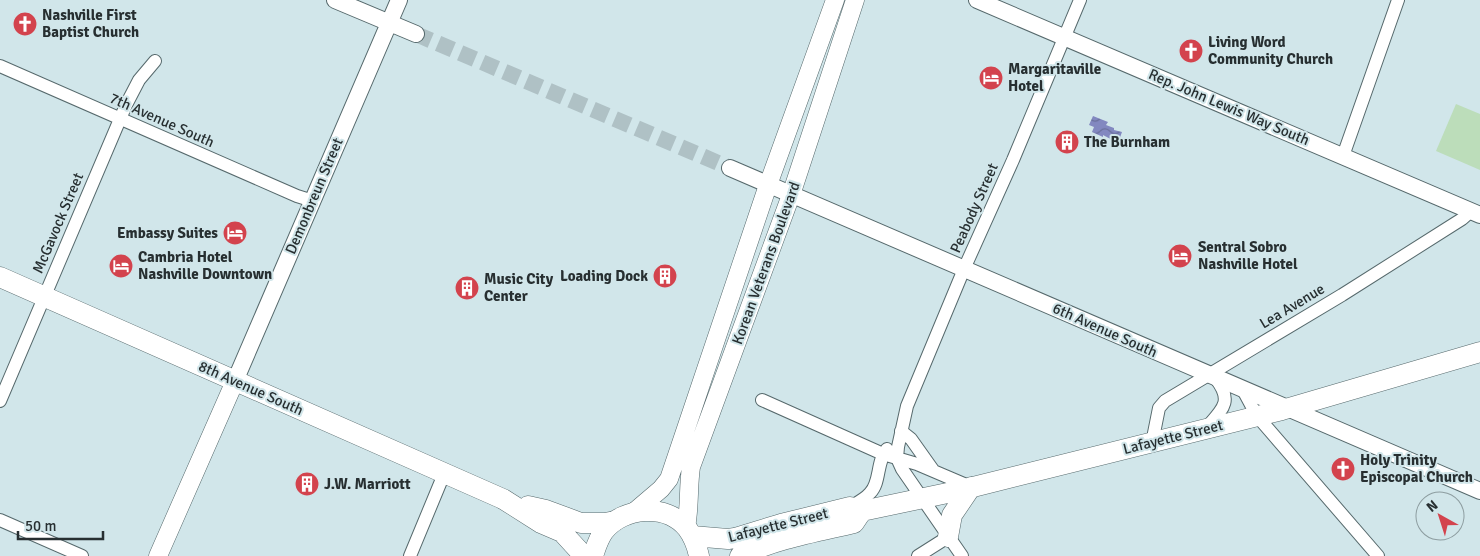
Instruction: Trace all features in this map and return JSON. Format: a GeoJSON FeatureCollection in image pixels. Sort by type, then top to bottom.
{"type":"FeatureCollection","features":[{"type":"Feature","properties":{"kind":"main road","name":"Korean Veterans Boulevard"},"geometry":{"type":"LineString","coordinates":[[634,512],[661,489],[669,479],[768,185],[836,0]]}},
{"type":"Feature","properties":{"kind":"main road","name":"Korean Veterans Boulevard"},"geometry":{"type":"LineString","coordinates":[[689,532],[691,467],[791,195],[855,0]]}},
{"type":"Feature","properties":{"kind":"main road","name":"8th Avenue South"},"geometry":{"type":"LineString","coordinates":[[0,277],[503,499],[546,510],[581,523],[615,521]]}},
{"type":"Feature","properties":{"kind":"main road","name":"Lafayette Street"},"geometry":{"type":"LineString","coordinates":[[689,532],[728,539],[781,524],[856,509],[922,499],[1257,416],[1480,352]]}},
{"type":"Feature","properties":{"kind":"main road","name":"Demonbreun Street"},"geometry":{"type":"LineString","coordinates":[[158,556],[235,381]]}},
{"type":"Feature","properties":{"kind":"main road"},"geometry":{"type":"LineString","coordinates":[[948,537],[952,515],[971,487]]}},
{"type":"Feature","properties":{"kind":"main road","name":"8th Avenue South"},"geometry":{"type":"LineString","coordinates":[[503,499],[541,523],[562,532],[584,556]]}},
{"type":"Feature","properties":{"kind":"main road","name":"Lafayette Street"},"geometry":{"type":"LineString","coordinates":[[740,556],[757,548],[854,523],[856,509]]}},
{"type":"Feature","properties":{"kind":"main road"},"geometry":{"type":"LineString","coordinates":[[593,556],[597,543],[615,521],[634,512],[650,511],[665,514],[689,532],[699,556]]}},
{"type":"Feature","properties":{"kind":"street"},"geometry":{"type":"LineString","coordinates":[[335,0],[416,34]]}},
{"type":"Feature","properties":{"kind":"street","name":"Demonbreun Street"},"geometry":{"type":"LineString","coordinates":[[235,381],[399,0]]}},
{"type":"Feature","properties":{"kind":"street","name":"Rep. John Lewis Way South"},"geometry":{"type":"LineString","coordinates":[[977,0],[1476,213]]}},
{"type":"Feature","properties":{"kind":"street","name":"Peabody Street"},"geometry":{"type":"LineString","coordinates":[[897,458],[907,406],[1080,0]]}},
{"type":"Feature","properties":{"kind":"street"},"geometry":{"type":"LineString","coordinates":[[1343,156],[1398,0]]}},
{"type":"Feature","properties":{"kind":"street","name":"McGavock Street"},"geometry":{"type":"LineString","coordinates":[[0,401],[120,119],[139,80],[154,61]]}},
{"type":"Feature","properties":{"kind":"street","name":"7th Avenue South"},"geometry":{"type":"LineString","coordinates":[[0,66],[313,201]]}},
{"type":"Feature","properties":{"kind":"street","name":"6th Avenue South"},"geometry":{"type":"LineString","coordinates":[[730,168],[1480,492]]}},
{"type":"Feature","properties":{"kind":"street","name":"Lea Avenue"},"geometry":{"type":"LineString","coordinates":[[1152,443],[1159,408],[1165,402],[1212,377],[1476,213]]}},
{"type":"Feature","properties":{"kind":"street"},"geometry":{"type":"LineString","coordinates":[[1206,429],[1225,404],[1225,393],[1212,377]]}},
{"type":"Feature","properties":{"kind":"street"},"geometry":{"type":"LineString","coordinates":[[1243,390],[1257,416],[1378,556]]}},
{"type":"Feature","properties":{"kind":"street"},"geometry":{"type":"LineString","coordinates":[[762,400],[883,454],[971,487]]}},
{"type":"Feature","properties":{"kind":"street"},"geometry":{"type":"LineString","coordinates":[[901,431],[911,440],[934,472]]}},
{"type":"Feature","properties":{"kind":"street","name":"Peabody Street"},"geometry":{"type":"LineString","coordinates":[[856,509],[875,488],[879,464],[883,454],[901,431]]}},
{"type":"Feature","properties":{"kind":"street"},"geometry":{"type":"LineString","coordinates":[[897,458],[902,469],[962,556]]}},
{"type":"Feature","properties":{"kind":"street"},"geometry":{"type":"LineString","coordinates":[[410,556],[444,474]]}},
{"type":"Feature","properties":{"kind":"street"},"geometry":{"type":"LineString","coordinates":[[0,520],[82,556]]}},
{"type":"Feature","properties":{"kind":"street"},"geometry":{"type":"LineString","coordinates":[[918,556],[948,537]]}},
{"type":"Feature","properties":{"kind":"green space"},"geometry":{"type":"Polygon","coordinates":[[[1456,104],[1480,114],[1480,170],[1436,151],[1456,104]]]}},
{"type":"Feature","properties":{"kind":"water"},"geometry":{"type":"Polygon","coordinates":[[[1093,116],[1108,122],[1106,125],[1114,128],[1114,130],[1122,132],[1118,143],[1103,135],[1103,137],[1092,132],[1094,127],[1089,125],[1093,116]]]}},
{"type":"Feature","properties":{"kind":"tunnel"},"geometry":{"type":"LineString","coordinates":[[416,34],[730,168]]}},
{"type":"Feature","properties":{"kind":"place","name":"Nashville First Baptist Church"},"geometry":{"type":"Point","coordinates":[25,24]}},
{"type":"Feature","properties":{"kind":"place","name":"Living Word Community Church"},"geometry":{"type":"Point","coordinates":[1191,51]}},
{"type":"Feature","properties":{"kind":"place","name":"Margaritaville Hotel"},"geometry":{"type":"Point","coordinates":[991,78]}},
{"type":"Feature","properties":{"kind":"place","name":"The Burnham"},"geometry":{"type":"Point","coordinates":[1067,142]}},
{"type":"Feature","properties":{"kind":"place","name":"Embassy Suites"},"geometry":{"type":"Point","coordinates":[235,233]}},
{"type":"Feature","properties":{"kind":"place","name":"Sentral Sobro Nashville Hotel"},"geometry":{"type":"Point","coordinates":[1180,256]}},
{"type":"Feature","properties":{"kind":"place","name":"Cambria Hotel Nashville Downtown"},"geometry":{"type":"Point","coordinates":[121,266]}},
{"type":"Feature","properties":{"kind":"place","name":"Loading Dock"},"geometry":{"type":"Point","coordinates":[665,276]}},
{"type":"Feature","properties":{"kind":"place","name":"Music City Center"},"geometry":{"type":"Point","coordinates":[467,288]}},
{"type":"Feature","properties":{"kind":"place","name":"Holy Trinity Episcopal Church"},"geometry":{"type":"Point","coordinates":[1343,469]}},
{"type":"Feature","properties":{"kind":"place","name":"J.W. Marriott"},"geometry":{"type":"Point","coordinates":[307,484]}}]}
